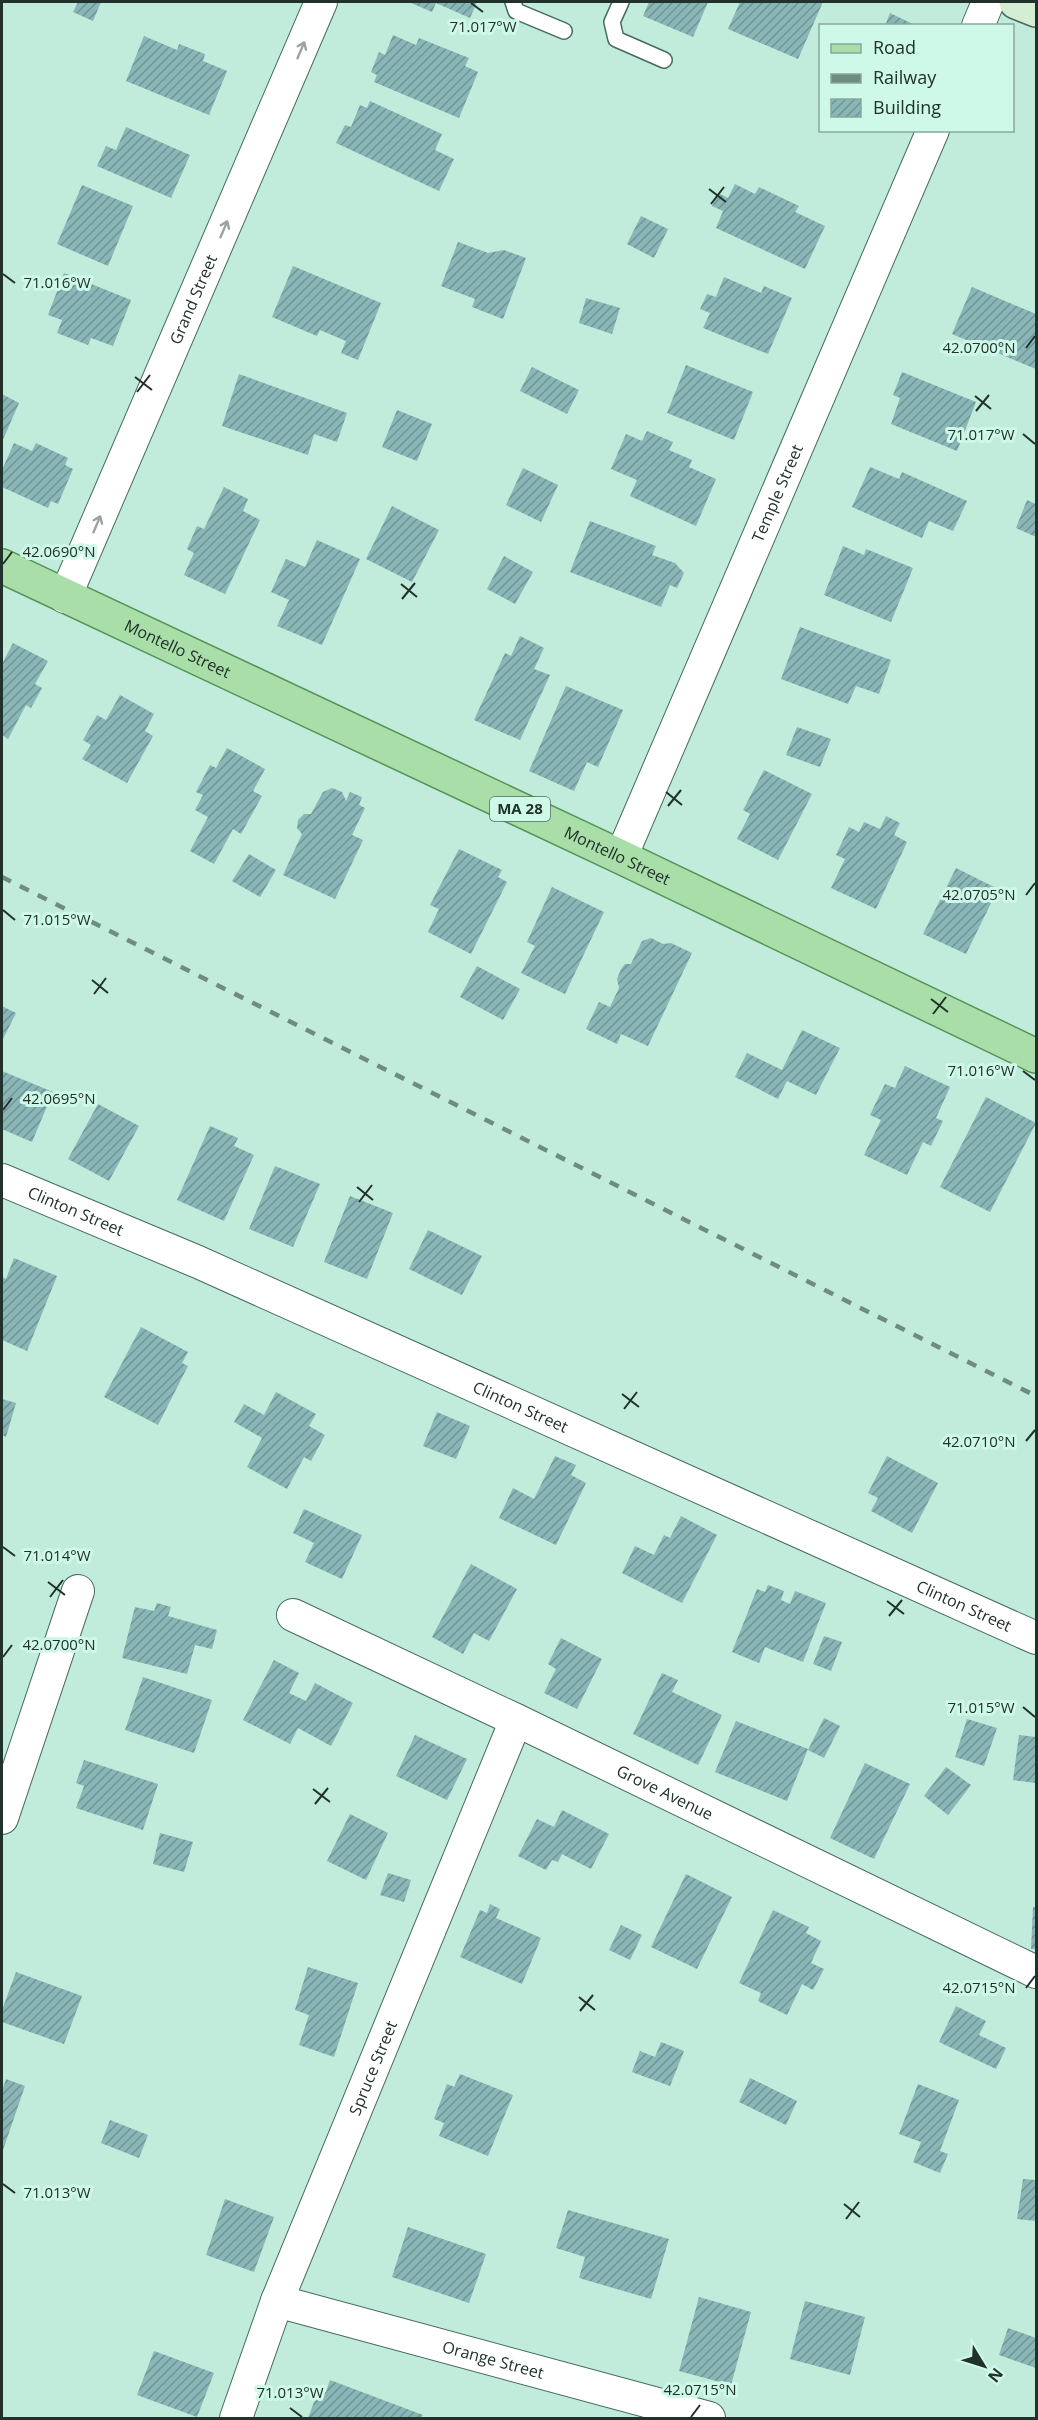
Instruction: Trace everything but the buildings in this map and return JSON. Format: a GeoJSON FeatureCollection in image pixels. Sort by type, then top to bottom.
{"type":"FeatureCollection","features":[{"type":"Feature","properties":{"kind":"main road"},"geometry":{"type":"LineString","coordinates":[[1016,2],[1036,10]]}},
{"type":"Feature","properties":{"kind":"main road","name":"Montello Street"},"geometry":{"type":"LineString","coordinates":[[2,566],[621,857],[1036,1056]]}},
{"type":"Feature","properties":{"kind":"street","name":"Grand Street"},"geometry":{"type":"LineString","coordinates":[[65,597],[321,2]]}},
{"type":"Feature","properties":{"kind":"street"},"geometry":{"type":"LineString","coordinates":[[979,24],[988,2]]}},
{"type":"Feature","properties":{"kind":"street","name":"Temple Street"},"geometry":{"type":"LineString","coordinates":[[621,857],[932,132]]}},
{"type":"Feature","properties":{"kind":"street","name":"Clinton Street"},"geometry":{"type":"LineString","coordinates":[[2,1180],[209,1266],[1036,1638]]}},
{"type":"Feature","properties":{"kind":"street"},"geometry":{"type":"LineString","coordinates":[[2,1818],[12,1750],[78,1591]]}},
{"type":"Feature","properties":{"kind":"street","name":"Grove Avenue"},"geometry":{"type":"LineString","coordinates":[[293,1615],[516,1719],[1036,1972]]}},
{"type":"Feature","properties":{"kind":"street","name":"Spruce Street"},"geometry":{"type":"LineString","coordinates":[[236,2418],[277,2301],[516,1719]]}},
{"type":"Feature","properties":{"kind":"street","name":"Orange Street"},"geometry":{"type":"LineString","coordinates":[[277,2301],[709,2418]]}},
{"type":"Feature","properties":{"kind":"lane"},"geometry":{"type":"LineString","coordinates":[[513,2],[516,11],[564,31]]}},
{"type":"Feature","properties":{"kind":"lane"},"geometry":{"type":"LineString","coordinates":[[621,2],[612,22],[616,39],[664,60]]}},
{"type":"Feature","properties":{"kind":"railway"},"geometry":{"type":"LineString","coordinates":[[2,877],[1036,1396]]}}]}
